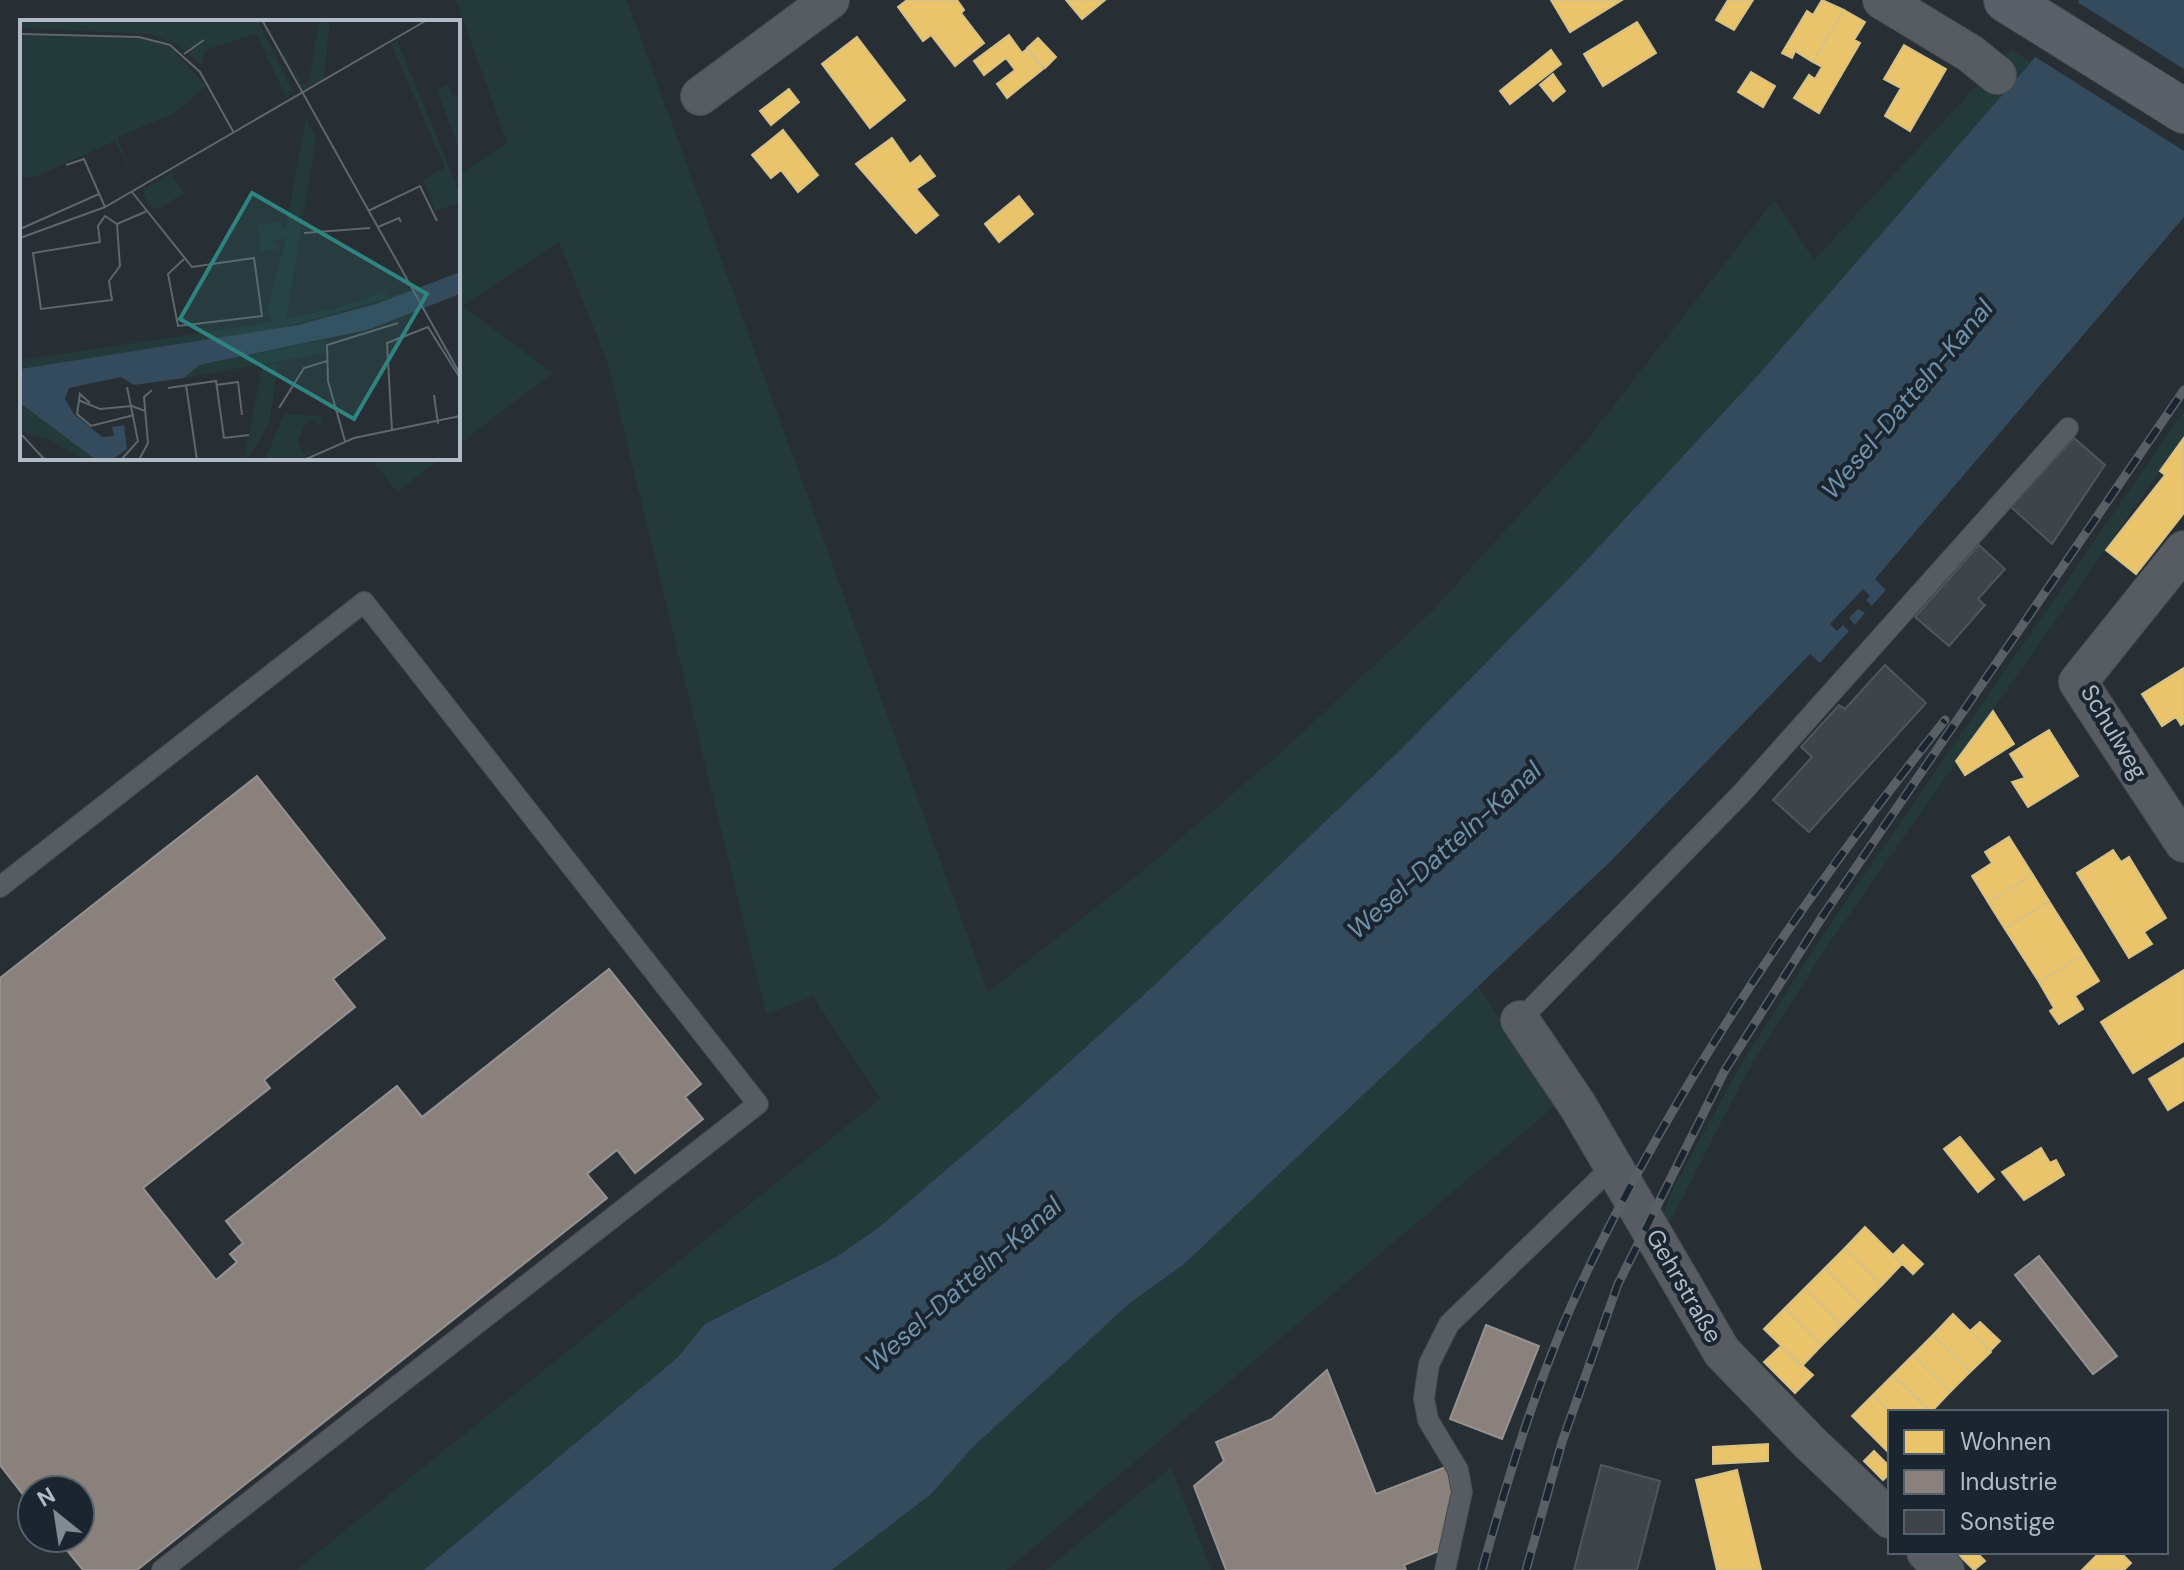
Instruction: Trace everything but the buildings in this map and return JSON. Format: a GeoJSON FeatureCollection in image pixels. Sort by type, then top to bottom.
{"type":"FeatureCollection","features":[{"type":"Feature","properties":{"kind":"main road"},"geometry":{"type":"LineString","coordinates":[[2006,0],[2184,111]]}},
{"type":"Feature","properties":{"kind":"street"},"geometry":{"type":"LineString","coordinates":[[700,96],[830,0]]}},
{"type":"Feature","properties":{"kind":"street"},"geometry":{"type":"LineString","coordinates":[[1882,0],[1971,54],[1997,75]]}},
{"type":"Feature","properties":{"kind":"street","name":"Schulweg"},"geometry":{"type":"LineString","coordinates":[[2184,550],[2078,682],[2184,843]]}},
{"type":"Feature","properties":{"kind":"street","name":"Gehrstraße"},"geometry":{"type":"LineString","coordinates":[[1520,1020],[1578,1106],[1722,1352],[1809,1442],[1888,1517]]}},
{"type":"Feature","properties":{"kind":"street"},"geometry":{"type":"LineString","coordinates":[[1928,1554],[1945,1570]]}},
{"type":"Feature","properties":{"kind":"lane"},"geometry":{"type":"LineString","coordinates":[[1520,1020],[1741,794],[2068,428]]}},
{"type":"Feature","properties":{"kind":"lane"},"geometry":{"type":"LineString","coordinates":[[0,887],[364,602],[758,1104],[162,1570]]}},
{"type":"Feature","properties":{"kind":"lane"},"geometry":{"type":"LineString","coordinates":[[1445,1570],[1462,1492],[1458,1470],[1428,1420],[1424,1398],[1429,1364],[1449,1324],[1612,1167]]}},
{"type":"Feature","properties":{"kind":"green space"},"geometry":{"type":"Polygon","coordinates":[[[456,0],[627,0],[988,992],[1146,868],[1286,748],[1431,612],[1584,444],[1774,200],[1814,260],[2011,49],[2031,62],[1759,374],[1583,564],[1401,749],[1149,990],[1016,1110],[877,1229],[836,1257],[705,1324],[677,1358],[424,1570],[296,1570],[880,1099],[813,996],[766,1014],[607,361],[559,242],[462,306],[553,373],[460,443],[460,170],[462,173],[507,143],[456,0]]]}},
{"type":"Feature","properties":{"kind":"green space"},"geometry":{"type":"Polygon","coordinates":[[[2184,411],[2184,437],[1824,951],[1745,1076],[1664,1234],[1659,1227],[1669,1196],[1743,1061],[1826,930],[2184,411]]]}},
{"type":"Feature","properties":{"kind":"green space"},"geometry":{"type":"Polygon","coordinates":[[[373,460],[438,460],[397,492],[373,460]]]}},
{"type":"Feature","properties":{"kind":"green space"},"geometry":{"type":"Polygon","coordinates":[[[1478,986],[1557,1104],[1007,1570],[832,1570],[930,1494],[972,1448],[1130,1303],[1183,1265],[1478,986]]]}},
{"type":"Feature","properties":{"kind":"green space"},"geometry":{"type":"Polygon","coordinates":[[[1171,1467],[1211,1570],[1046,1570],[1171,1467]]]}},
{"type":"Feature","properties":{"kind":"water","name":"Wesel-Datteln-Kanal"},"geometry":{"type":"Polygon","coordinates":[[[2079,0],[2184,0],[2184,217],[1875,579],[1886,590],[1820,663],[1810,654],[1612,860],[1183,1265],[1130,1303],[972,1448],[931,1494],[832,1570],[424,1570],[677,1358],[705,1324],[836,1257],[877,1229],[1149,990],[1401,749],[1583,564],[1759,374],[2031,62],[2079,0]]]}},
{"type":"Feature","properties":{"kind":"pier"},"geometry":{"type":"Polygon","coordinates":[[[2074,0],[2184,69],[2184,151],[2031,54],[2074,0]]]}},
{"type":"Feature","properties":{"kind":"pier"},"geometry":{"type":"Polygon","coordinates":[[[1863,589],[1870,596],[1866,600],[1872,606],[1865,613],[1858,609],[1849,618],[1855,625],[1849,631],[1843,625],[1837,631],[1830,624],[1863,589]]]}},
{"type":"Feature","properties":{"kind":"railway"},"geometry":{"type":"LineString","coordinates":[[1526,1570],[1562,1442],[1618,1284],[1725,1070],[1824,914],[2184,390]]}},
{"type":"Feature","properties":{"kind":"railway"},"geometry":{"type":"LineString","coordinates":[[1482,1570],[1545,1371],[1576,1294],[1631,1185],[1711,1046],[1800,912],[1945,720]]}}]}
